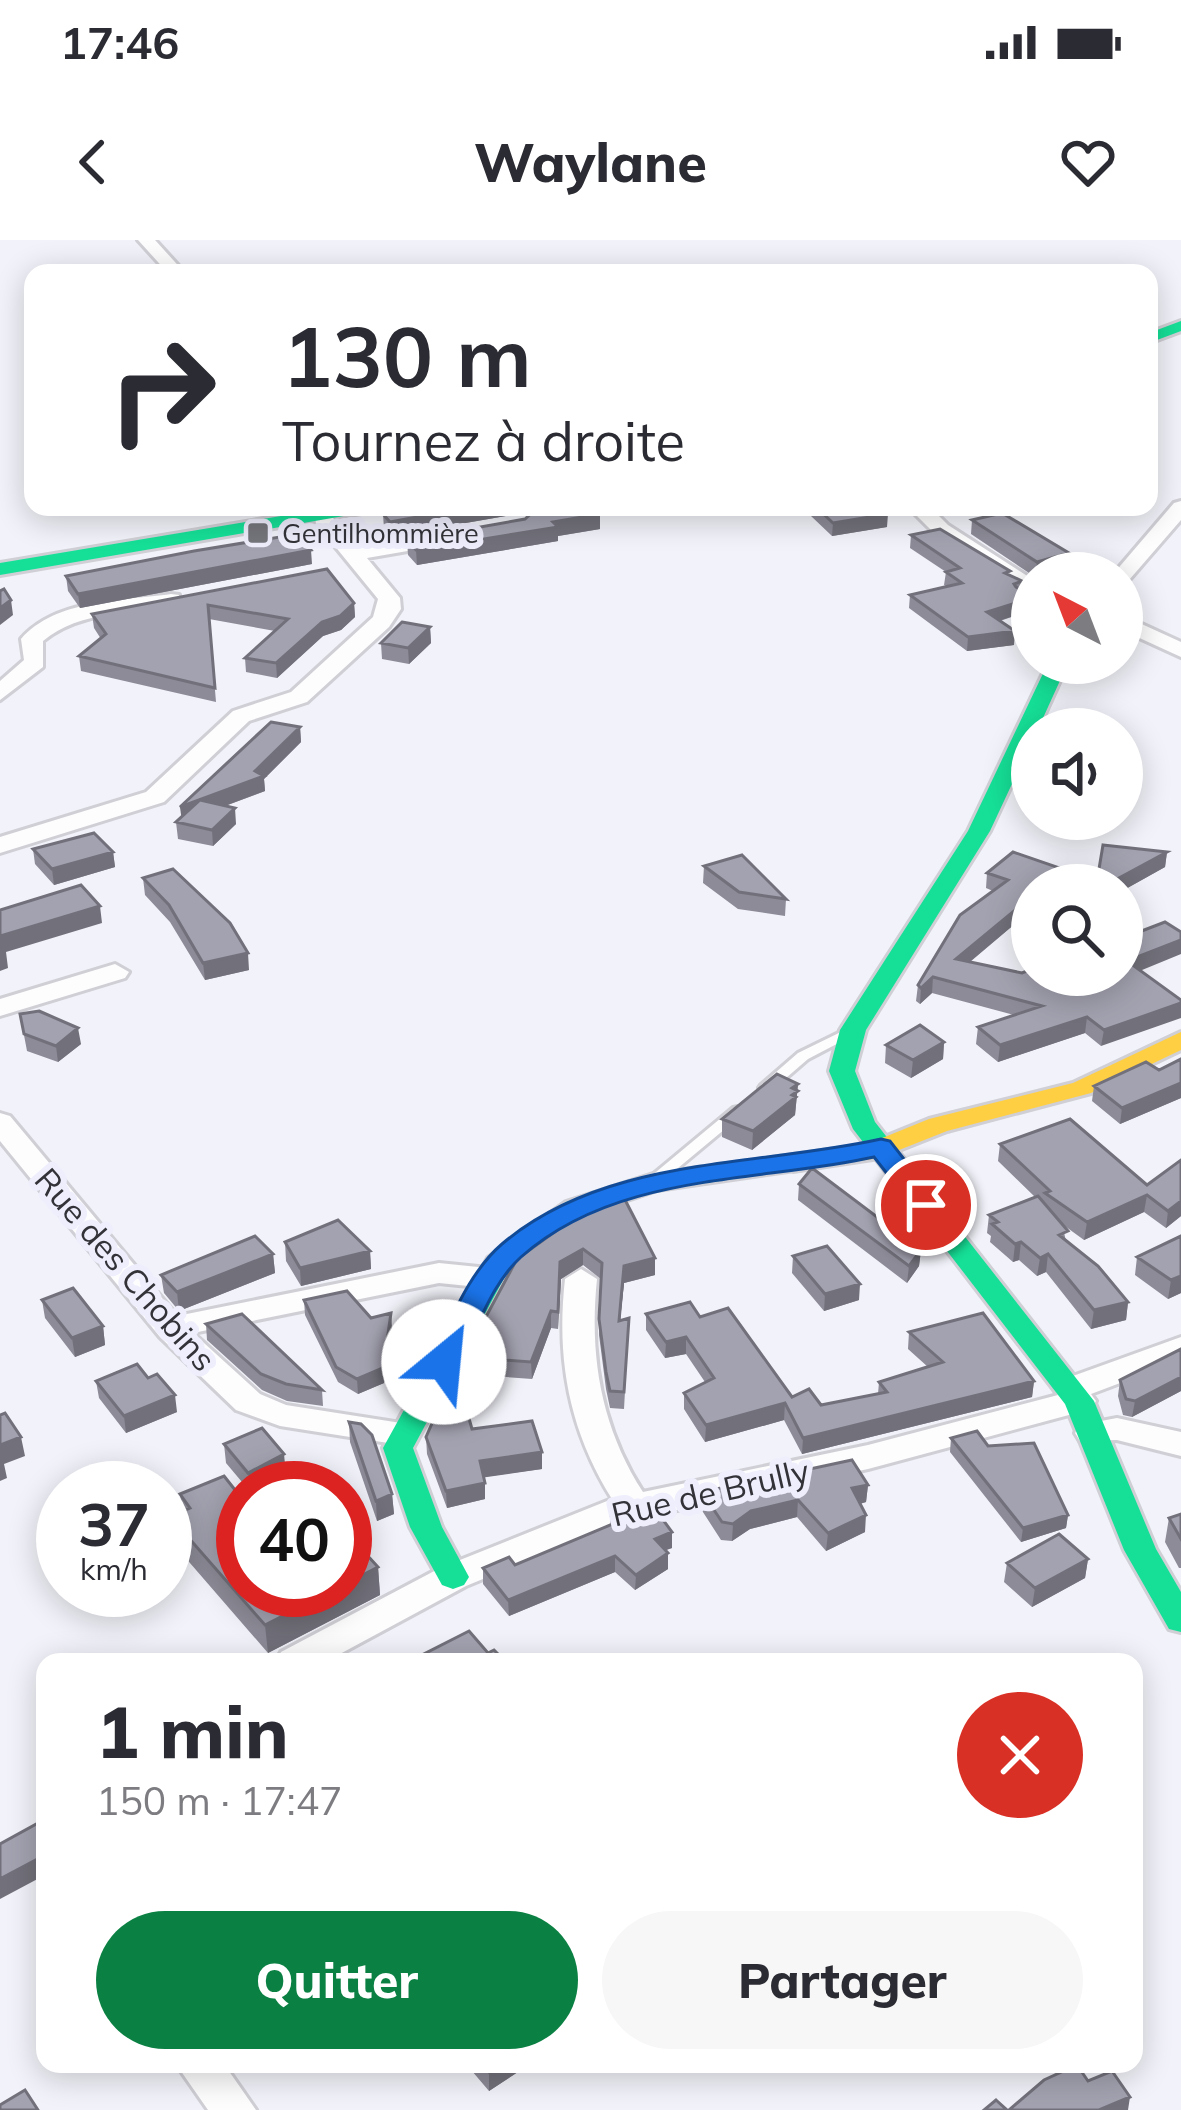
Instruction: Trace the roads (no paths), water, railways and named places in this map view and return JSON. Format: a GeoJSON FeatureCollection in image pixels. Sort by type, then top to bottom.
{"type":"FeatureCollection","features":[{"type":"Feature","properties":{"kind":"street"},"geometry":{"type":"LineString","coordinates":[[146,240],[169,264]]}},
{"type":"Feature","properties":{"kind":"street"},"geometry":{"type":"LineString","coordinates":[[1143,552],[1181,507]]}},
{"type":"Feature","properties":{"kind":"street"},"geometry":{"type":"LineString","coordinates":[[0,569],[294,516]]}},
{"type":"Feature","properties":{"kind":"street"},"geometry":{"type":"LineString","coordinates":[[0,845],[142,803],[166,789],[242,716],[305,693],[390,609],[389,598],[351,564],[325,516]]}},
{"type":"Feature","properties":{"kind":"street"},"geometry":{"type":"LineString","coordinates":[[929,516],[1011,574]]}},
{"type":"Feature","properties":{"kind":"street"},"geometry":{"type":"LineString","coordinates":[[351,564],[462,536]]}},
{"type":"Feature","properties":{"kind":"street"},"geometry":{"type":"LineString","coordinates":[[0,692],[35,662],[32,639],[45,629],[83,616],[202,594]]}},
{"type":"Feature","properties":{"kind":"street"},"geometry":{"type":"LineString","coordinates":[[1143,632],[1181,650]]}},
{"type":"Feature","properties":{"kind":"street"},"geometry":{"type":"LineString","coordinates":[[1048,684],[979,831],[853,1030],[842,1071],[845,1088],[881,1147],[1081,1408],[1140,1550],[1181,1620]]}},
{"type":"Feature","properties":{"kind":"street"},"geometry":{"type":"LineString","coordinates":[[0,1008],[115,972]]}},
{"type":"Feature","properties":{"kind":"street"},"geometry":{"type":"LineString","coordinates":[[453,1577],[426,1527],[398,1448],[401,1434],[488,1278],[511,1251],[576,1208],[653,1182],[809,1163],[881,1147],[938,1125],[1082,1088],[1181,1040]]}},
{"type":"Feature","properties":{"kind":"street","name":"Rue des Chobins"},"geometry":{"type":"LineString","coordinates":[[0,1122],[171,1330],[248,1402],[266,1411],[401,1434]]}},
{"type":"Feature","properties":{"kind":"street"},"geometry":{"type":"LineString","coordinates":[[171,1330],[193,1321],[439,1273],[488,1278]]}},
{"type":"Feature","properties":{"kind":"street"},"geometry":{"type":"LineString","coordinates":[[580,1279],[576,1363],[585,1406],[613,1477],[633,1505]]}},
{"type":"Feature","properties":{"kind":"street"},"geometry":{"type":"LineString","coordinates":[[1081,1408],[1181,1348]]}},
{"type":"Feature","properties":{"kind":"street"},"geometry":{"type":"LineString","coordinates":[[1081,1408],[1117,1430],[1181,1444]]}},
{"type":"Feature","properties":{"kind":"street","name":"Rue de Brully"},"geometry":{"type":"LineString","coordinates":[[311,1653],[453,1577],[633,1505],[1081,1408]]}},
{"type":"Feature","properties":{"kind":"street"},"geometry":{"type":"LineString","coordinates":[[205,2073],[234,2110]]}},
{"type":"Feature","properties":{"kind":"lane"},"geometry":{"type":"LineString","coordinates":[[653,1182],[803,1056],[853,1030]]}},
{"type":"Feature","properties":{"kind":"place","name":"Gentilhommière"},"geometry":{"type":"Point","coordinates":[258,533]}}]}
